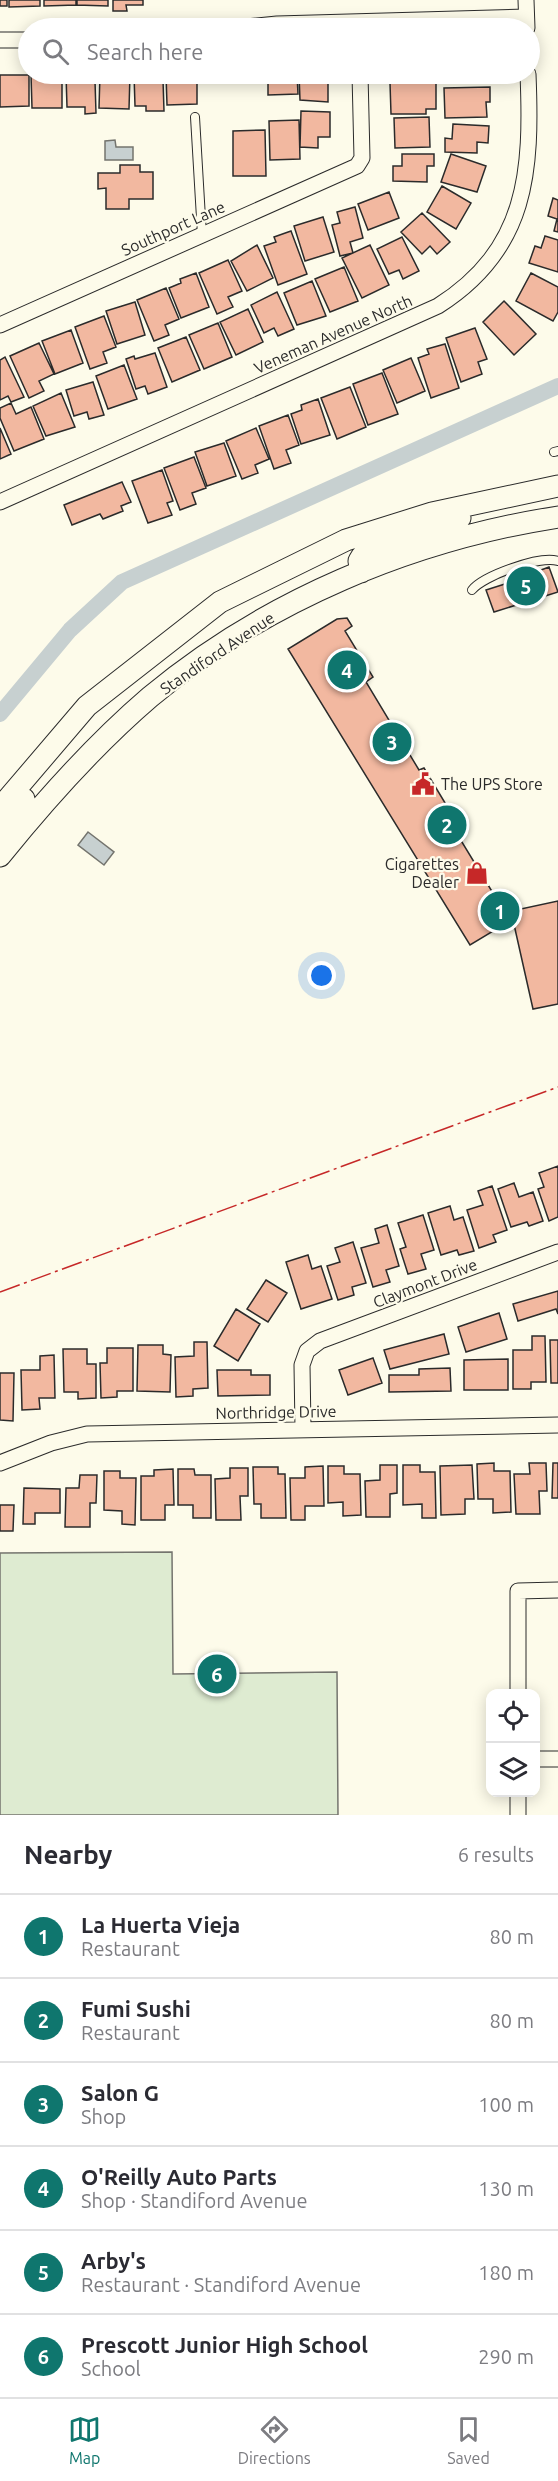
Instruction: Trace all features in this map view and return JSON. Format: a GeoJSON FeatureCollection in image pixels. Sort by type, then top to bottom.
{"type":"FeatureCollection","features":[{"type":"Feature","properties":{"kind":"main road","name":"Standiford Avenue"},"geometry":{"type":"LineString","coordinates":[[0,808],[87,706],[220,602],[346,540],[432,513],[558,486]]}},
{"type":"Feature","properties":{"kind":"main road"},"geometry":{"type":"LineString","coordinates":[[362,572],[359,561],[362,556],[481,511],[499,497]]}},
{"type":"Feature","properties":{"kind":"main road","name":"Standiford Avenue"},"geometry":{"type":"LineString","coordinates":[[0,856],[55,789],[110,733],[151,696],[258,622],[362,572],[450,540],[558,517]]}},
{"type":"Feature","properties":{"kind":"main road"},"geometry":{"type":"LineString","coordinates":[[0,829],[48,769],[62,738]]}},
{"type":"Feature","properties":{"kind":"street"},"geometry":{"type":"LineString","coordinates":[[526,0],[527,18]]}},
{"type":"Feature","properties":{"kind":"street"},"geometry":{"type":"LineString","coordinates":[[0,40],[18,40]]}},
{"type":"Feature","properties":{"kind":"street","name":"Southport Lane"},"geometry":{"type":"LineString","coordinates":[[0,325],[360,162],[362,158],[360,84]]}},
{"type":"Feature","properties":{"kind":"street","name":"Veneman Avenue North"},"geometry":{"type":"LineString","coordinates":[[0,502],[438,306],[460,292],[495,255],[514,218],[530,150],[528,84]]}},
{"type":"Feature","properties":{"kind":"street","name":"Claymont Drive"},"geometry":{"type":"LineString","coordinates":[[303,1429],[302,1365],[307,1351],[320,1341],[558,1252]]}},
{"type":"Feature","properties":{"kind":"street","name":"Northridge Drive"},"geometry":{"type":"LineString","coordinates":[[0,1463],[51,1443],[87,1434],[558,1425]]}},
{"type":"Feature","properties":{"kind":"street"},"geometry":{"type":"LineString","coordinates":[[518,1689],[518,1591],[558,1590]]}},
{"type":"Feature","properties":{"kind":"street"},"geometry":{"type":"LineString","coordinates":[[540,1759],[558,1759]]}},
{"type":"Feature","properties":{"kind":"street"},"geometry":{"type":"LineString","coordinates":[[518,1797],[518,1815]]}},
{"type":"Feature","properties":{"kind":"lane"},"geometry":{"type":"LineString","coordinates":[[195,117],[202,235]]}},
{"type":"Feature","properties":{"kind":"lane"},"geometry":{"type":"LineString","coordinates":[[472,590],[479,582],[533,562],[558,561]]}},
{"type":"Feature","properties":{"kind":"green space"},"geometry":{"type":"Polygon","coordinates":[[[172,1552],[173,1674],[337,1672],[338,1815],[0,1815],[0,1553],[172,1552]]]}},
{"type":"Feature","properties":{"kind":"shaded area"},"geometry":{"type":"Polygon","coordinates":[[[115,140],[116,147],[133,147],[133,160],[105,160],[105,141],[115,140]]]}},
{"type":"Feature","properties":{"kind":"shaded area"},"geometry":{"type":"Polygon","coordinates":[[[88,832],[114,852],[104,865],[78,845],[88,832]]]}},
{"type":"Feature","properties":{"kind":"building"},"geometry":{"type":"Polygon","coordinates":[[[0,0],[7,0],[7,6],[0,6],[0,0]]]}},
{"type":"Feature","properties":{"kind":"building"},"geometry":{"type":"Polygon","coordinates":[[[9,0],[40,0],[40,6],[9,7],[9,0]]]}},
{"type":"Feature","properties":{"kind":"building"},"geometry":{"type":"Polygon","coordinates":[[[44,0],[76,0],[76,5],[44,6],[44,0]]]}},
{"type":"Feature","properties":{"kind":"building"},"geometry":{"type":"Polygon","coordinates":[[[77,0],[108,0],[108,6],[77,5],[77,0]]]}},
{"type":"Feature","properties":{"kind":"building"},"geometry":{"type":"Polygon","coordinates":[[[113,0],[143,0],[143,5],[126,5],[127,11],[113,11],[113,0]]]}},
{"type":"Feature","properties":{"kind":"building"},"geometry":{"type":"Polygon","coordinates":[[[0,75],[18,75],[18,84],[29,84],[29,106],[0,107],[0,75]]]}},
{"type":"Feature","properties":{"kind":"building"},"geometry":{"type":"Polygon","coordinates":[[[31,84],[62,84],[62,108],[32,108],[31,84]]]}},
{"type":"Feature","properties":{"kind":"building"},"geometry":{"type":"Polygon","coordinates":[[[66,84],[95,84],[96,113],[85,114],[85,107],[67,107],[66,84]]]}},
{"type":"Feature","properties":{"kind":"building"},"geometry":{"type":"Polygon","coordinates":[[[100,84],[130,84],[129,109],[99,108],[100,84]]]}},
{"type":"Feature","properties":{"kind":"building"},"geometry":{"type":"Polygon","coordinates":[[[134,84],[163,84],[164,111],[146,111],[146,106],[135,106],[134,84]]]}},
{"type":"Feature","properties":{"kind":"building"},"geometry":{"type":"Polygon","coordinates":[[[166,84],[197,84],[197,104],[167,105],[166,84]]]}},
{"type":"Feature","properties":{"kind":"building"},"geometry":{"type":"Polygon","coordinates":[[[268,84],[298,84],[298,94],[268,95],[268,84]]]}},
{"type":"Feature","properties":{"kind":"building"},"geometry":{"type":"Polygon","coordinates":[[[299,84],[328,84],[328,102],[300,100],[299,84]]]}},
{"type":"Feature","properties":{"kind":"building"},"geometry":{"type":"Polygon","coordinates":[[[390,84],[436,84],[436,109],[426,109],[426,114],[391,114],[390,84]]]}},
{"type":"Feature","properties":{"kind":"building"},"geometry":{"type":"Polygon","coordinates":[[[490,87],[490,102],[486,102],[487,117],[445,118],[444,88],[490,87]]]}},
{"type":"Feature","properties":{"kind":"building"},"geometry":{"type":"Polygon","coordinates":[[[301,111],[330,112],[330,137],[318,137],[318,148],[300,147],[301,111]]]}},
{"type":"Feature","properties":{"kind":"building"},"geometry":{"type":"Polygon","coordinates":[[[429,117],[430,147],[395,148],[394,118],[429,117]]]}},
{"type":"Feature","properties":{"kind":"building"},"geometry":{"type":"Polygon","coordinates":[[[299,120],[300,159],[270,160],[269,121],[299,120]]]}},
{"type":"Feature","properties":{"kind":"building"},"geometry":{"type":"Polygon","coordinates":[[[453,124],[489,126],[488,143],[477,142],[477,153],[445,152],[445,138],[452,139],[453,124]]]}},
{"type":"Feature","properties":{"kind":"building"},"geometry":{"type":"Polygon","coordinates":[[[265,130],[266,176],[233,176],[233,131],[265,130]]]}},
{"type":"Feature","properties":{"kind":"building"},"geometry":{"type":"Polygon","coordinates":[[[402,154],[434,154],[434,166],[427,166],[427,182],[393,181],[393,166],[402,166],[402,154]]]}},
{"type":"Feature","properties":{"kind":"building"},"geometry":{"type":"Polygon","coordinates":[[[451,154],[486,166],[477,192],[441,182],[451,154]]]}},
{"type":"Feature","properties":{"kind":"building"},"geometry":{"type":"Polygon","coordinates":[[[120,165],[140,165],[140,172],[153,172],[153,199],[129,199],[129,209],[106,209],[106,188],[98,189],[98,173],[120,173],[120,165]]]}},
{"type":"Feature","properties":{"kind":"building"},"geometry":{"type":"Polygon","coordinates":[[[442,186],[471,203],[456,229],[427,212],[442,186]]]}},
{"type":"Feature","properties":{"kind":"building"},"geometry":{"type":"Polygon","coordinates":[[[389,192],[399,218],[368,230],[358,204],[389,192]]]}},
{"type":"Feature","properties":{"kind":"building"},"geometry":{"type":"Polygon","coordinates":[[[553,198],[558,200],[558,232],[554,231],[557,219],[548,216],[553,198]]]}},
{"type":"Feature","properties":{"kind":"building"},"geometry":{"type":"Polygon","coordinates":[[[355,207],[363,238],[350,242],[353,253],[340,256],[332,225],[340,223],[337,212],[355,207]]]}},
{"type":"Feature","properties":{"kind":"building"},"geometry":{"type":"Polygon","coordinates":[[[422,213],[450,242],[437,254],[430,246],[422,254],[401,232],[422,213]]]}},
{"type":"Feature","properties":{"kind":"building"},"geometry":{"type":"Polygon","coordinates":[[[323,217],[334,252],[305,261],[294,226],[323,217]]]}},
{"type":"Feature","properties":{"kind":"building"},"geometry":{"type":"Polygon","coordinates":[[[291,231],[307,274],[278,285],[264,246],[276,242],[274,237],[291,231]]]}},
{"type":"Feature","properties":{"kind":"building"},"geometry":{"type":"Polygon","coordinates":[[[545,236],[558,240],[558,272],[529,263],[535,246],[541,248],[545,236]]]}},
{"type":"Feature","properties":{"kind":"building"},"geometry":{"type":"Polygon","coordinates":[[[402,237],[419,271],[403,279],[399,270],[389,274],[377,249],[402,237]]]}},
{"type":"Feature","properties":{"kind":"building"},"geometry":{"type":"Polygon","coordinates":[[[257,245],[273,278],[247,291],[231,261],[257,245]]]}},
{"type":"Feature","properties":{"kind":"building"},"geometry":{"type":"Polygon","coordinates":[[[370,245],[389,285],[362,298],[342,258],[370,245]]]}},
{"type":"Feature","properties":{"kind":"building"},"geometry":{"type":"Polygon","coordinates":[[[228,260],[242,291],[228,297],[233,307],[217,314],[199,273],[228,260]]]}},
{"type":"Feature","properties":{"kind":"building"},"geometry":{"type":"Polygon","coordinates":[[[344,267],[358,301],[330,312],[315,279],[344,267]]]}},
{"type":"Feature","properties":{"kind":"building"},"geometry":{"type":"Polygon","coordinates":[[[196,273],[209,307],[181,318],[169,288],[181,283],[180,279],[196,273]]]}},
{"type":"Feature","properties":{"kind":"building"},"geometry":{"type":"Polygon","coordinates":[[[531,273],[558,287],[558,312],[553,321],[516,301],[531,273]]]}},
{"type":"Feature","properties":{"kind":"building"},"geometry":{"type":"Polygon","coordinates":[[[312,281],[326,316],[297,325],[284,293],[312,281]]]}},
{"type":"Feature","properties":{"kind":"building"},"geometry":{"type":"Polygon","coordinates":[[[166,288],[179,319],[165,325],[169,335],[154,341],[137,300],[166,288]]]}},
{"type":"Feature","properties":{"kind":"building"},"geometry":{"type":"Polygon","coordinates":[[[277,292],[294,329],[278,336],[274,328],[264,333],[251,305],[277,292]]]}},
{"type":"Feature","properties":{"kind":"building"},"geometry":{"type":"Polygon","coordinates":[[[504,301],[536,334],[514,355],[483,322],[504,301]]]}},
{"type":"Feature","properties":{"kind":"building"},"geometry":{"type":"Polygon","coordinates":[[[135,302],[145,335],[117,344],[106,311],[135,302]]]}},
{"type":"Feature","properties":{"kind":"building"},"geometry":{"type":"Polygon","coordinates":[[[248,309],[263,342],[236,355],[220,322],[248,309]]]}},
{"type":"Feature","properties":{"kind":"building"},"geometry":{"type":"Polygon","coordinates":[[[104,316],[116,347],[103,352],[107,363],[90,369],[75,327],[104,316]]]}},
{"type":"Feature","properties":{"kind":"building"},"geometry":{"type":"Polygon","coordinates":[[[218,323],[232,357],[204,369],[189,335],[218,323]]]}},
{"type":"Feature","properties":{"kind":"building"},"geometry":{"type":"Polygon","coordinates":[[[475,328],[487,359],[478,362],[482,374],[461,382],[446,338],[475,328]]]}},
{"type":"Feature","properties":{"kind":"building"},"geometry":{"type":"Polygon","coordinates":[[[71,330],[83,363],[55,374],[42,341],[71,330]]]}},
{"type":"Feature","properties":{"kind":"building"},"geometry":{"type":"Polygon","coordinates":[[[186,337],[200,370],[172,382],[158,348],[186,337]]]}},
{"type":"Feature","properties":{"kind":"building"},"geometry":{"type":"Polygon","coordinates":[[[39,343],[54,374],[39,381],[44,391],[29,398],[10,356],[39,343]]]}},
{"type":"Feature","properties":{"kind":"building"},"geometry":{"type":"Polygon","coordinates":[[[445,344],[459,388],[431,398],[418,358],[429,354],[427,349],[445,344]]]}},
{"type":"Feature","properties":{"kind":"building"},"geometry":{"type":"Polygon","coordinates":[[[155,353],[167,387],[148,394],[145,386],[136,389],[126,359],[134,356],[135,359],[155,353]]]}},
{"type":"Feature","properties":{"kind":"building"},"geometry":{"type":"Polygon","coordinates":[[[5,357],[24,397],[11,402],[8,396],[0,400],[0,360],[5,357]]]}},
{"type":"Feature","properties":{"kind":"building"},"geometry":{"type":"Polygon","coordinates":[[[411,358],[425,391],[397,403],[383,370],[411,358]]]}},
{"type":"Feature","properties":{"kind":"building"},"geometry":{"type":"Polygon","coordinates":[[[124,365],[137,399],[108,409],[96,376],[124,365]]]}},
{"type":"Feature","properties":{"kind":"building"},"geometry":{"type":"Polygon","coordinates":[[[382,373],[398,414],[368,425],[353,384],[382,373]]]}},
{"type":"Feature","properties":{"kind":"building"},"geometry":{"type":"Polygon","coordinates":[[[93,382],[104,415],[89,419],[87,412],[74,416],[66,390],[93,382]]]}},
{"type":"Feature","properties":{"kind":"building"},"geometry":{"type":"Polygon","coordinates":[[[350,387],[366,427],[337,439],[321,398],[350,387]]]}},
{"type":"Feature","properties":{"kind":"building"},"geometry":{"type":"Polygon","coordinates":[[[61,393],[75,427],[46,436],[33,406],[61,393]]]}},
{"type":"Feature","properties":{"kind":"building"},"geometry":{"type":"Polygon","coordinates":[[[318,399],[330,435],[301,444],[291,414],[302,410],[301,405],[318,399]]]}},
{"type":"Feature","properties":{"kind":"building"},"geometry":{"type":"Polygon","coordinates":[[[11,403],[16,414],[31,407],[44,439],[14,451],[0,418],[0,408],[11,403]]]}},
{"type":"Feature","properties":{"kind":"building"},"geometry":{"type":"Polygon","coordinates":[[[288,415],[299,445],[286,450],[291,463],[274,469],[259,426],[288,415]]]}},
{"type":"Feature","properties":{"kind":"building"},"geometry":{"type":"Polygon","coordinates":[[[0,428],[11,454],[0,459],[0,428]]]}},
{"type":"Feature","properties":{"kind":"building"},"geometry":{"type":"Polygon","coordinates":[[[256,428],[269,459],[255,465],[258,473],[242,479],[226,441],[256,428]]]}},
{"type":"Feature","properties":{"kind":"building"},"geometry":{"type":"Polygon","coordinates":[[[224,443],[236,476],[207,486],[195,452],[224,443]]]}},
{"type":"Feature","properties":{"kind":"building"},"geometry":{"type":"Polygon","coordinates":[[[194,457],[206,488],[192,493],[196,504],[180,510],[164,468],[194,457]]]}},
{"type":"Feature","properties":{"kind":"building"},"geometry":{"type":"Polygon","coordinates":[[[162,470],[173,501],[167,503],[172,515],[148,523],[132,481],[162,470]]]}},
{"type":"Feature","properties":{"kind":"building"},"geometry":{"type":"Polygon","coordinates":[[[122,482],[131,502],[121,506],[123,511],[103,519],[100,514],[72,525],[64,505],[122,482]]]}},
{"type":"Feature","properties":{"kind":"building"},"geometry":{"type":"Polygon","coordinates":[[[549,567],[558,592],[494,612],[486,590],[508,583],[506,579],[524,572],[525,576],[549,567]]]}},
{"type":"Feature","properties":{"kind":"building"},"geometry":{"type":"Polygon","coordinates":[[[347,618],[352,626],[345,631],[373,677],[366,682],[419,770],[424,768],[462,831],[457,834],[510,921],[470,945],[288,649],[337,619],[347,618]]]}},
{"type":"Feature","properties":{"kind":"building"},"geometry":{"type":"Polygon","coordinates":[[[558,901],[558,1004],[533,1009],[513,920],[519,919],[516,910],[558,901]]]}},
{"type":"Feature","properties":{"kind":"building"},"geometry":{"type":"Polygon","coordinates":[[[558,1166],[558,1217],[549,1221],[538,1189],[544,1187],[539,1173],[558,1166]]]}},
{"type":"Feature","properties":{"kind":"building"},"geometry":{"type":"Polygon","coordinates":[[[514,1183],[519,1197],[533,1192],[543,1221],[529,1226],[527,1222],[511,1227],[498,1189],[514,1183]]]}},
{"type":"Feature","properties":{"kind":"building"},"geometry":{"type":"Polygon","coordinates":[[[492,1186],[507,1230],[493,1235],[496,1242],[479,1248],[467,1210],[483,1205],[478,1191],[492,1186]]]}},
{"type":"Feature","properties":{"kind":"building"},"geometry":{"type":"Polygon","coordinates":[[[450,1206],[454,1220],[463,1217],[474,1251],[459,1255],[457,1250],[441,1255],[428,1213],[450,1206]]]}},
{"type":"Feature","properties":{"kind":"building"},"geometry":{"type":"Polygon","coordinates":[[[423,1215],[434,1250],[421,1254],[426,1269],[408,1274],[400,1249],[406,1247],[398,1223],[423,1215]]]}},
{"type":"Feature","properties":{"kind":"building"},"geometry":{"type":"Polygon","coordinates":[[[387,1225],[399,1266],[386,1270],[390,1282],[373,1287],[361,1248],[379,1243],[375,1229],[387,1225]]]}},
{"type":"Feature","properties":{"kind":"building"},"geometry":{"type":"Polygon","coordinates":[[[353,1242],[366,1283],[352,1287],[354,1295],[338,1300],[327,1266],[340,1262],[335,1248],[353,1242]]]}},
{"type":"Feature","properties":{"kind":"building"},"geometry":{"type":"Polygon","coordinates":[[[308,1255],[312,1269],[321,1266],[332,1299],[301,1309],[286,1262],[308,1255]]]}},
{"type":"Feature","properties":{"kind":"building"},"geometry":{"type":"Polygon","coordinates":[[[266,1280],[287,1293],[268,1322],[247,1309],[266,1280]]]}},
{"type":"Feature","properties":{"kind":"building"},"geometry":{"type":"Polygon","coordinates":[[[558,1291],[558,1314],[556,1309],[518,1321],[513,1304],[558,1291]]]}},
{"type":"Feature","properties":{"kind":"building"},"geometry":{"type":"Polygon","coordinates":[[[236,1309],[260,1324],[238,1361],[214,1346],[236,1309]]]}},
{"type":"Feature","properties":{"kind":"building"},"geometry":{"type":"Polygon","coordinates":[[[499,1313],[507,1339],[466,1352],[458,1327],[499,1313]]]}},
{"type":"Feature","properties":{"kind":"building"},"geometry":{"type":"Polygon","coordinates":[[[444,1334],[449,1354],[390,1369],[384,1350],[444,1334]]]}},
{"type":"Feature","properties":{"kind":"building"},"geometry":{"type":"Polygon","coordinates":[[[532,1336],[545,1336],[546,1382],[531,1382],[531,1389],[513,1389],[513,1350],[532,1350],[532,1336]]]}},
{"type":"Feature","properties":{"kind":"building"},"geometry":{"type":"Polygon","coordinates":[[[550,1340],[558,1340],[558,1383],[551,1383],[550,1340]]]}},
{"type":"Feature","properties":{"kind":"building"},"geometry":{"type":"Polygon","coordinates":[[[194,1342],[207,1342],[208,1388],[193,1389],[193,1396],[176,1397],[175,1357],[194,1356],[194,1342]]]}},
{"type":"Feature","properties":{"kind":"building"},"geometry":{"type":"Polygon","coordinates":[[[138,1345],[163,1345],[163,1354],[171,1355],[170,1392],[137,1391],[138,1345]]]}},
{"type":"Feature","properties":{"kind":"building"},"geometry":{"type":"Polygon","coordinates":[[[107,1348],[133,1348],[133,1391],[117,1391],[117,1397],[101,1398],[100,1363],[107,1363],[107,1348]]]}},
{"type":"Feature","properties":{"kind":"building"},"geometry":{"type":"Polygon","coordinates":[[[63,1349],[87,1349],[87,1364],[96,1364],[96,1398],[78,1399],[78,1392],[64,1392],[63,1349]]]}},
{"type":"Feature","properties":{"kind":"building"},"geometry":{"type":"Polygon","coordinates":[[[54,1355],[55,1398],[39,1398],[40,1409],[22,1410],[21,1370],[40,1370],[40,1356],[54,1355]]]}},
{"type":"Feature","properties":{"kind":"building"},"geometry":{"type":"Polygon","coordinates":[[[373,1358],[382,1383],[348,1395],[339,1370],[373,1358]]]}},
{"type":"Feature","properties":{"kind":"building"},"geometry":{"type":"Polygon","coordinates":[[[508,1359],[508,1390],[464,1390],[464,1360],[508,1359]]]}},
{"type":"Feature","properties":{"kind":"building"},"geometry":{"type":"Polygon","coordinates":[[[450,1368],[451,1391],[389,1392],[389,1375],[419,1375],[419,1369],[450,1368]]]}},
{"type":"Feature","properties":{"kind":"building"},"geometry":{"type":"Polygon","coordinates":[[[217,1370],[251,1370],[251,1375],[270,1375],[270,1395],[218,1396],[217,1370]]]}},
{"type":"Feature","properties":{"kind":"building"},"geometry":{"type":"Polygon","coordinates":[[[0,1373],[14,1373],[13,1421],[0,1420],[0,1373]]]}},
{"type":"Feature","properties":{"kind":"building"},"geometry":{"type":"Polygon","coordinates":[[[494,1463],[494,1471],[510,1471],[511,1512],[493,1513],[493,1499],[478,1499],[477,1464],[494,1463]]]}},
{"type":"Feature","properties":{"kind":"building"},"geometry":{"type":"Polygon","coordinates":[[[529,1463],[546,1463],[547,1491],[539,1491],[540,1514],[516,1514],[514,1474],[530,1474],[529,1463]]]}},
{"type":"Feature","properties":{"kind":"building"},"geometry":{"type":"Polygon","coordinates":[[[553,1463],[558,1463],[558,1498],[552,1498],[553,1463]]]}},
{"type":"Feature","properties":{"kind":"building"},"geometry":{"type":"Polygon","coordinates":[[[380,1465],[397,1465],[397,1493],[390,1494],[390,1517],[366,1517],[365,1481],[380,1480],[380,1465]]]}},
{"type":"Feature","properties":{"kind":"building"},"geometry":{"type":"Polygon","coordinates":[[[403,1465],[420,1465],[420,1472],[435,1472],[436,1518],[422,1518],[422,1504],[403,1505],[403,1465]]]}},
{"type":"Feature","properties":{"kind":"building"},"geometry":{"type":"Polygon","coordinates":[[[472,1465],[474,1499],[465,1499],[465,1514],[441,1515],[440,1466],[472,1465]]]}},
{"type":"Feature","properties":{"kind":"building"},"geometry":{"type":"Polygon","coordinates":[[[323,1466],[324,1506],[305,1506],[305,1520],[291,1520],[290,1478],[305,1478],[305,1467],[323,1466]]]}},
{"type":"Feature","properties":{"kind":"building"},"geometry":{"type":"Polygon","coordinates":[[[328,1466],[344,1466],[344,1474],[360,1474],[361,1515],[343,1516],[343,1502],[328,1503],[328,1466]]]}},
{"type":"Feature","properties":{"kind":"building"},"geometry":{"type":"Polygon","coordinates":[[[253,1467],[278,1467],[278,1474],[285,1474],[286,1518],[261,1518],[261,1504],[254,1504],[253,1467]]]}},
{"type":"Feature","properties":{"kind":"building"},"geometry":{"type":"Polygon","coordinates":[[[230,1468],[248,1468],[248,1496],[240,1496],[241,1520],[216,1520],[215,1479],[230,1478],[230,1468]]]}},
{"type":"Feature","properties":{"kind":"building"},"geometry":{"type":"Polygon","coordinates":[[[173,1469],[174,1505],[165,1505],[165,1520],[141,1520],[141,1476],[154,1476],[154,1470],[173,1469]]]}},
{"type":"Feature","properties":{"kind":"building"},"geometry":{"type":"Polygon","coordinates":[[[178,1469],[194,1469],[195,1475],[211,1475],[211,1518],[193,1518],[193,1505],[178,1505],[178,1469]]]}},
{"type":"Feature","properties":{"kind":"building"},"geometry":{"type":"Polygon","coordinates":[[[104,1471],[120,1471],[120,1478],[136,1478],[135,1525],[122,1524],[122,1511],[104,1510],[104,1471]]]}},
{"type":"Feature","properties":{"kind":"building"},"geometry":{"type":"Polygon","coordinates":[[[80,1475],[97,1475],[96,1503],[90,1503],[90,1527],[65,1527],[66,1488],[79,1488],[80,1475]]]}},
{"type":"Feature","properties":{"kind":"building"},"geometry":{"type":"Polygon","coordinates":[[[24,1488],[60,1489],[60,1513],[35,1513],[35,1524],[23,1524],[24,1488]]]}},
{"type":"Feature","properties":{"kind":"building"},"geometry":{"type":"Polygon","coordinates":[[[0,1505],[14,1505],[13,1531],[0,1531],[0,1505]]]}},
{"type":"Feature","properties":{"kind":"waterway"},"geometry":{"type":"LineString","coordinates":[[0,714],[70,630],[122,582],[558,386]]}},
{"type":"Feature","properties":{"kind":"power"},"geometry":{"type":"LineString","coordinates":[[0,1292],[558,1087]]}},
{"type":"Feature","properties":{"kind":"place","name":"Arby's"},"geometry":{"type":"Point","coordinates":[526,586]}},
{"type":"Feature","properties":{"kind":"place","name":"O'Reilly Auto Parts"},"geometry":{"type":"Point","coordinates":[347,670]}},
{"type":"Feature","properties":{"kind":"place","name":"Salon G"},"geometry":{"type":"Point","coordinates":[392,742]}},
{"type":"Feature","properties":{"kind":"place","name":"The UPS Store"},"geometry":{"type":"Point","coordinates":[423,784]}},
{"type":"Feature","properties":{"kind":"place","name":"Fumi Sushi"},"geometry":{"type":"Point","coordinates":[447,825]}},
{"type":"Feature","properties":{"kind":"place","name":"Cigarettes Dealer"},"geometry":{"type":"Point","coordinates":[477,873]}},
{"type":"Feature","properties":{"kind":"place","name":"La Huerta Vieja"},"geometry":{"type":"Point","coordinates":[500,911]}},
{"type":"Feature","properties":{"kind":"place","name":"Prescott Junior High School"},"geometry":{"type":"Point","coordinates":[217,1674]}}]}
